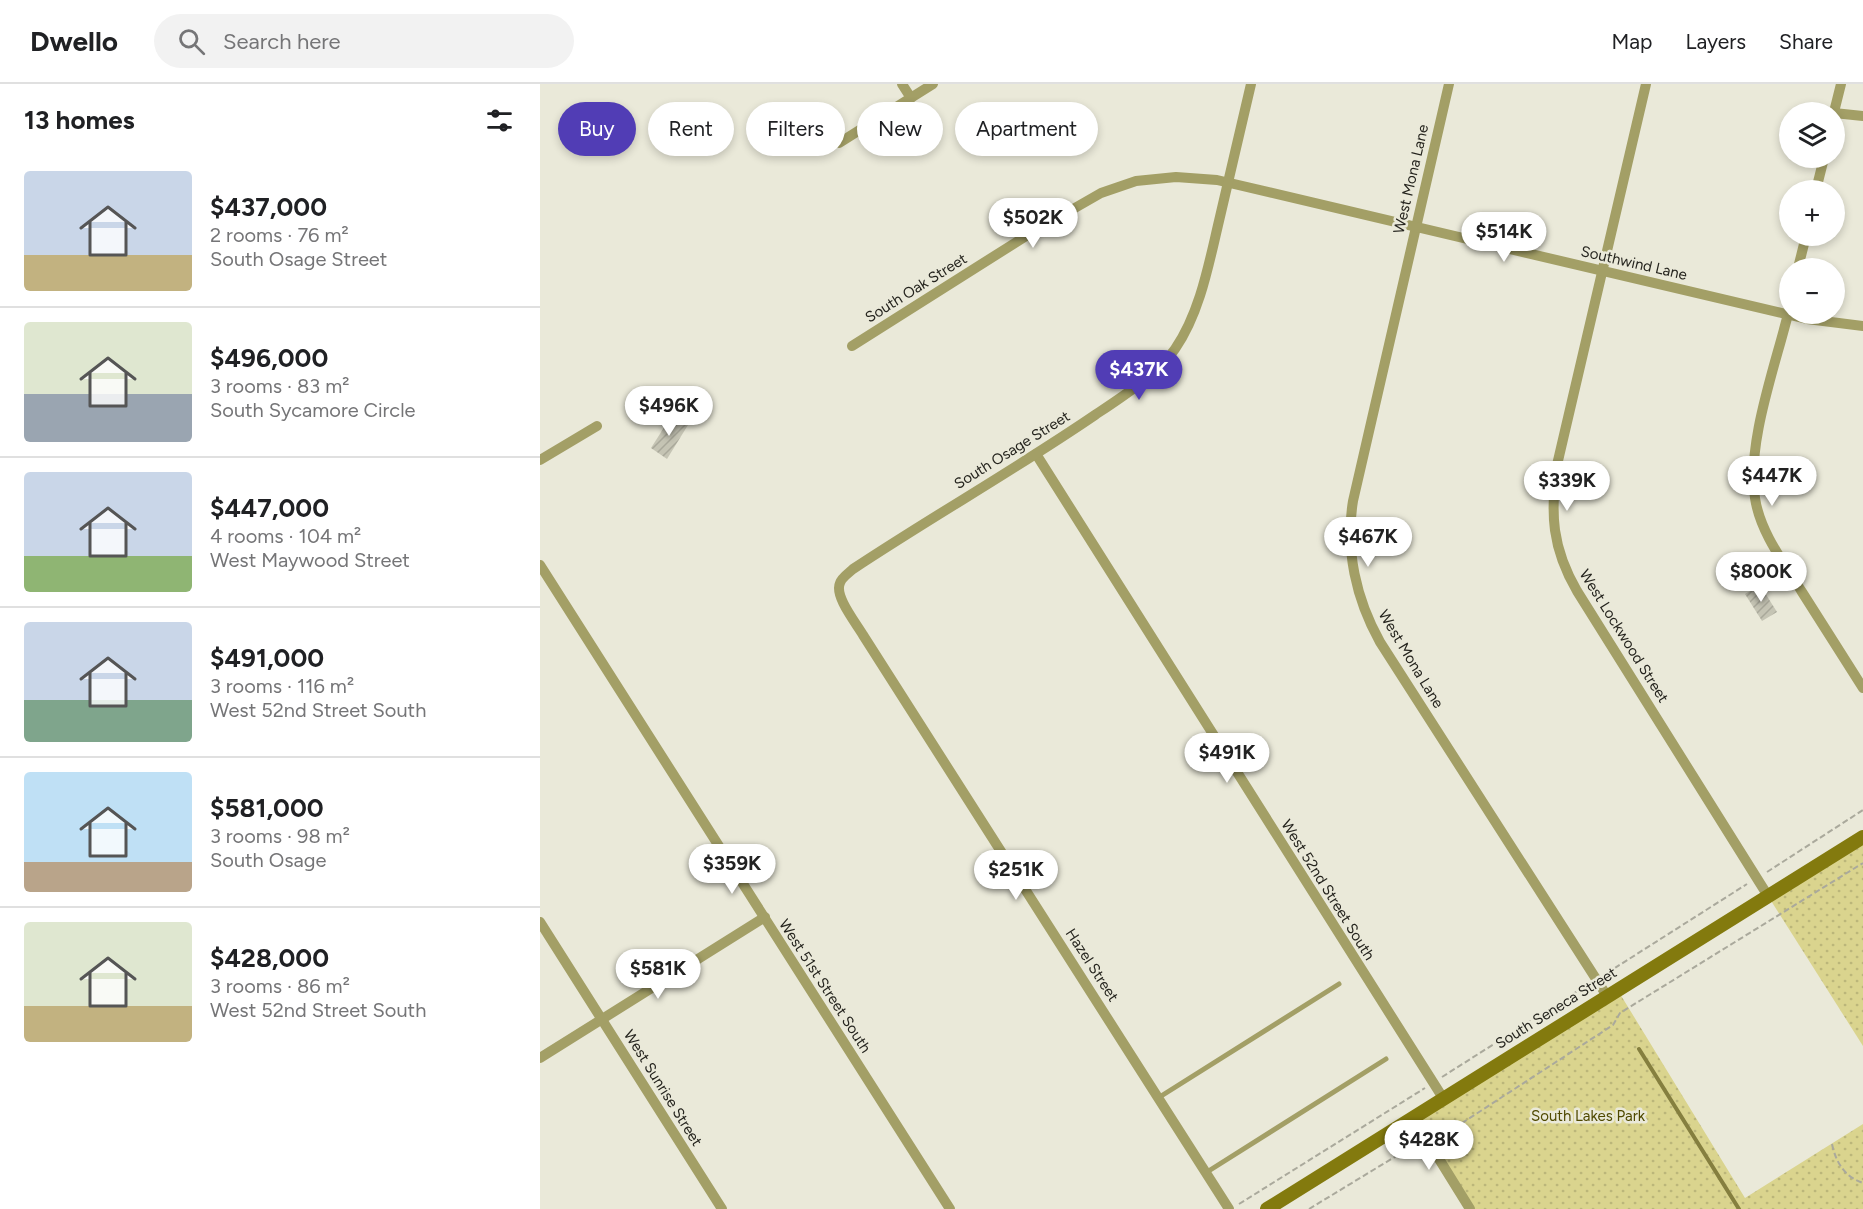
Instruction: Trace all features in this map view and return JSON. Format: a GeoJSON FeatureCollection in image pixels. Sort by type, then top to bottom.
{"type":"FeatureCollection","features":[{"type":"Feature","properties":{"kind":"street"},"geometry":{"type":"LineString","coordinates":[[902,84],[911,98]]}},
{"type":"Feature","properties":{"kind":"street"},"geometry":{"type":"LineString","coordinates":[[845,139],[933,84]]}},
{"type":"Feature","properties":{"kind":"street","name":"South Osage Street"},"geometry":{"type":"LineString","coordinates":[[839,583],[853,569],[1122,397],[1162,364],[1175,350],[1197,303],[1210,259],[1251,84]]}},
{"type":"Feature","properties":{"kind":"street","name":"West Mona Lane"},"geometry":{"type":"LineString","coordinates":[[1449,84],[1351,513],[1351,553],[1357,591],[1380,642],[1606,996]]}},
{"type":"Feature","properties":{"kind":"street","name":"West Lockwood Street"},"geometry":{"type":"LineString","coordinates":[[1646,84],[1557,465],[1553,517],[1557,544],[1568,575],[1577,591],[1768,896]]}},
{"type":"Feature","properties":{"kind":"street"},"geometry":{"type":"LineString","coordinates":[[1837,102],[1841,84]]}},
{"type":"Feature","properties":{"kind":"street"},"geometry":{"type":"LineString","coordinates":[[1845,114],[1863,116]]}},
{"type":"Feature","properties":{"kind":"street","name":"South Oak Street"},"geometry":{"type":"LineString","coordinates":[[852,346],[1026,236],[1101,193],[1136,181],[1176,177],[1228,183]]}},
{"type":"Feature","properties":{"kind":"street","name":"Southwind Lane"},"geometry":{"type":"LineString","coordinates":[[1228,183],[1602,271],[1779,308]]}},
{"type":"Feature","properties":{"kind":"street"},"geometry":{"type":"LineString","coordinates":[[1785,324],[1759,426],[1753,471],[1755,500],[1763,526],[1780,557],[1863,688]]}},
{"type":"Feature","properties":{"kind":"street","name":"Southwind Lane"},"geometry":{"type":"LineString","coordinates":[[1842,324],[1863,327]]}},
{"type":"Feature","properties":{"kind":"street"},"geometry":{"type":"LineString","coordinates":[[540,460],[597,426]]}},
{"type":"Feature","properties":{"kind":"street","name":"West 52nd Street South"},"geometry":{"type":"LineString","coordinates":[[1036,454],[1443,1098]]}},
{"type":"Feature","properties":{"kind":"street","name":"West 51st Street South"},"geometry":{"type":"LineString","coordinates":[[540,565],[950,1209]]}},
{"type":"Feature","properties":{"kind":"street","name":"Hazel Street"},"geometry":{"type":"LineString","coordinates":[[839,583],[842,601],[1230,1209]]}},
{"type":"Feature","properties":{"kind":"street","name":"South Seneca Street"},"geometry":{"type":"LineString","coordinates":[[1267,1209],[1863,837]]}},
{"type":"Feature","properties":{"kind":"street"},"geometry":{"type":"LineString","coordinates":[[540,1058],[764,917]]}},
{"type":"Feature","properties":{"kind":"street","name":"West Sunrise Street"},"geometry":{"type":"LineString","coordinates":[[540,922],[722,1209]]}},
{"type":"Feature","properties":{"kind":"street"},"geometry":{"type":"LineString","coordinates":[[1413,1117],[1470,1209]]}},
{"type":"Feature","properties":{"kind":"lane"},"geometry":{"type":"LineString","coordinates":[[1158,1098],[1339,984]]}},
{"type":"Feature","properties":{"kind":"lane"},"geometry":{"type":"LineString","coordinates":[[1207,1172],[1386,1059]]}},
{"type":"Feature","properties":{"kind":"path"},"geometry":{"type":"LineString","coordinates":[[1230,1209],[1863,810]]}},
{"type":"Feature","properties":{"kind":"path"},"geometry":{"type":"LineString","coordinates":[[1309,1209],[1411,1146],[1443,1137],[1613,1025],[1620,1013],[1863,863]]}},
{"type":"Feature","properties":{"kind":"path"},"geometry":{"type":"LineString","coordinates":[[1832,1144],[1846,1176],[1863,1183]]}},
{"type":"Feature","properties":{"kind":"green space"},"geometry":{"type":"Polygon","coordinates":[[[1863,837],[1863,1046],[1768,896],[1863,837]]]}},
{"type":"Feature","properties":{"kind":"green space","name":"South Lakes Park"},"geometry":{"type":"Polygon","coordinates":[[[1617,989],[1745,1198],[1863,1124],[1863,1209],[1470,1209],[1413,1117],[1617,989]]]}},
{"type":"Feature","properties":{"kind":"building"},"geometry":{"type":"Polygon","coordinates":[[[672,415],[688,425],[667,459],[651,448],[672,415]]]}},
{"type":"Feature","properties":{"kind":"building"},"geometry":{"type":"Polygon","coordinates":[[[1760,585],[1777,612],[1762,621],[1745,594],[1760,585]]]}},
{"type":"Feature","properties":{"kind":"waterway"},"geometry":{"type":"LineString","coordinates":[[1639,1049],[1739,1209]]}}]}
